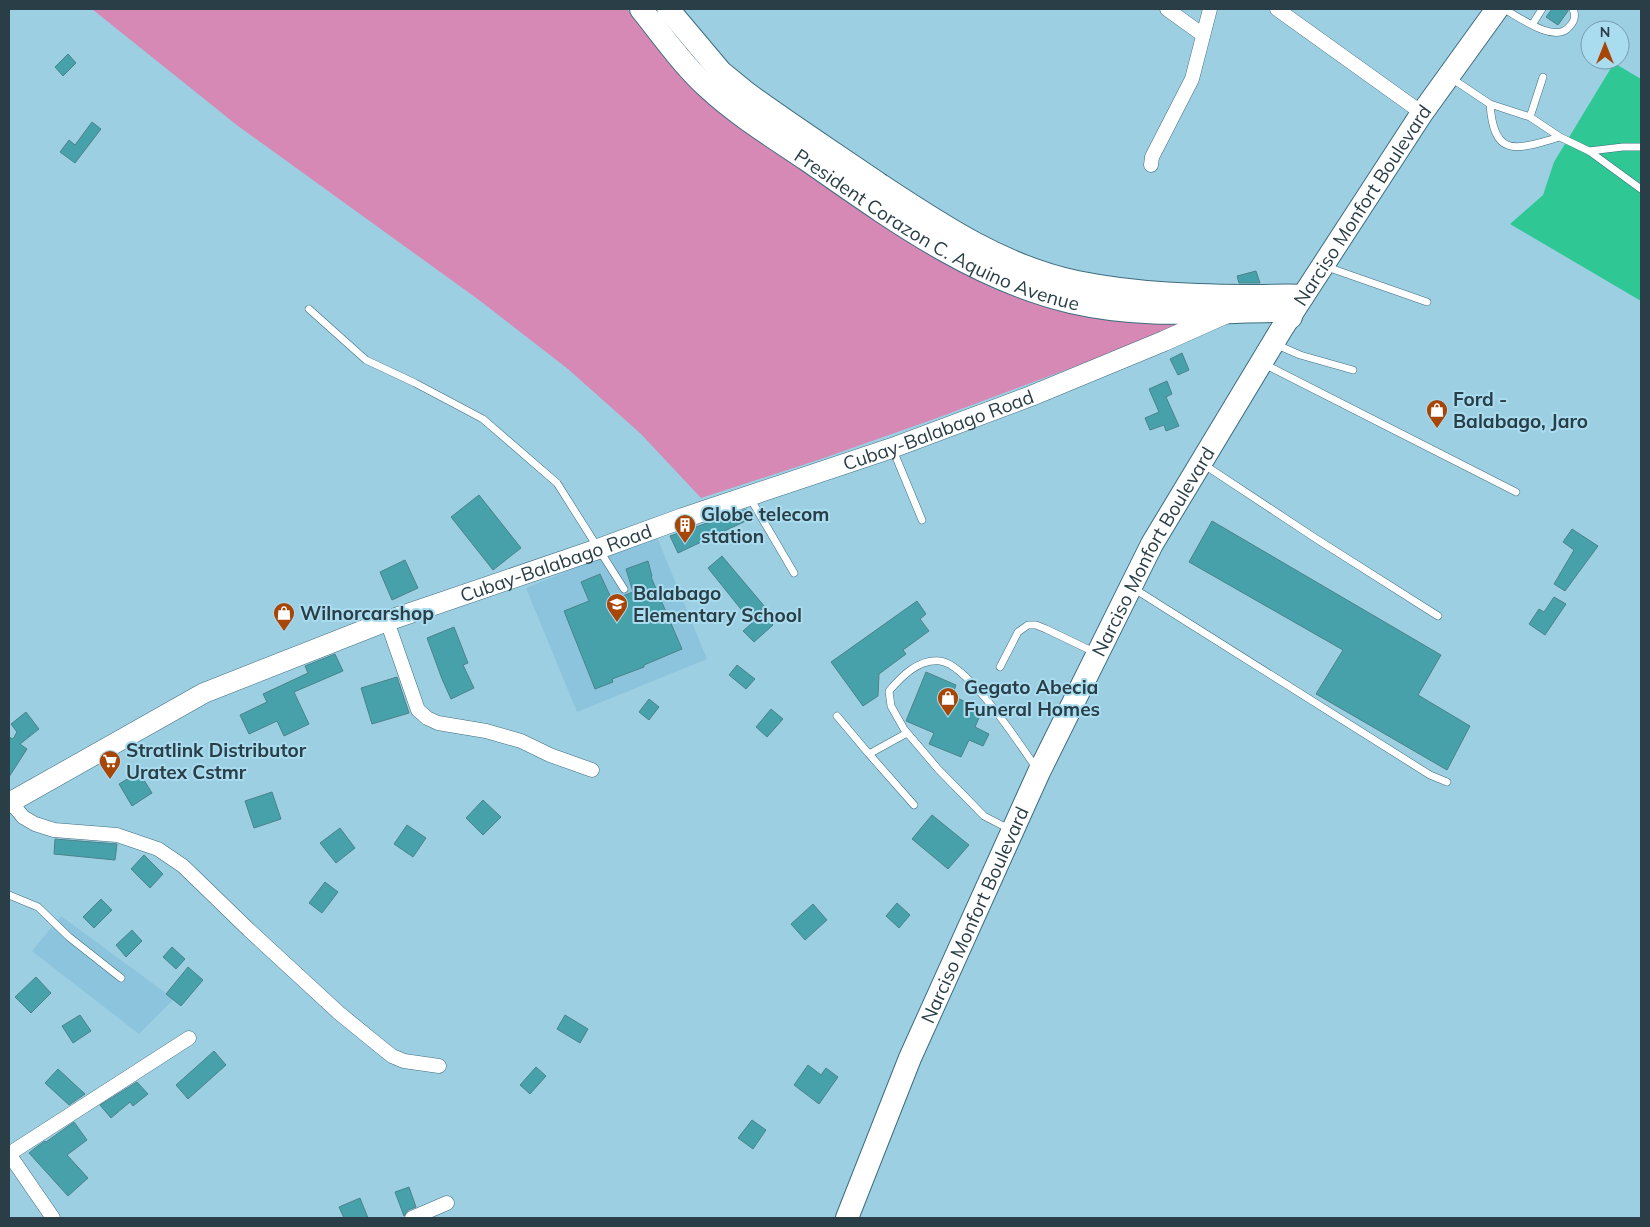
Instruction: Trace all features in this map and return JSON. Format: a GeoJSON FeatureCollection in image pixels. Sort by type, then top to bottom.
{"type":"FeatureCollection","features":[{"type":"Feature","properties":{"kind":"main road","name":"President Corazon C. Aquino Avenue"},"geometry":{"type":"LineString","coordinates":[[641,9],[707,87],[735,110],[910,230],[971,266],[1000,279],[1071,302],[1147,313],[1274,311],[1290,316]]}},
{"type":"Feature","properties":{"kind":"main road","name":"President Corazon C. Aquino Avenue"},"geometry":{"type":"LineString","coordinates":[[668,9],[721,72],[748,94],[922,212],[981,247],[1036,270],[1076,282],[1110,288],[1149,292],[1303,296]]}},
{"type":"Feature","properties":{"kind":"main road","name":"Narciso Monfort Boulevard"},"geometry":{"type":"LineString","coordinates":[[847,1218],[910,1058],[1039,772],[1152,544],[1290,316],[1422,113],[1497,9]]}},
{"type":"Feature","properties":{"kind":"main road","name":"Cubay-Balabago Road"},"geometry":{"type":"LineString","coordinates":[[9,802],[204,693],[387,621],[892,448],[1031,396],[1229,312]]}},
{"type":"Feature","properties":{"kind":"street"},"geometry":{"type":"LineString","coordinates":[[1167,9],[1203,35]]}},
{"type":"Feature","properties":{"kind":"street"},"geometry":{"type":"LineString","coordinates":[[1151,165],[1152,157],[1192,78],[1210,9]]}},
{"type":"Feature","properties":{"kind":"street"},"geometry":{"type":"LineString","coordinates":[[1277,9],[1422,113]]}},
{"type":"Feature","properties":{"kind":"street"},"geometry":{"type":"LineString","coordinates":[[387,621],[418,710],[427,718],[438,723],[486,731],[521,741],[550,755],[592,770]]}},
{"type":"Feature","properties":{"kind":"street"},"geometry":{"type":"LineString","coordinates":[[9,802],[23,816],[35,824],[54,830],[117,835],[158,849],[183,866],[249,930],[339,1013],[376,1044],[404,1062],[439,1066]]}},
{"type":"Feature","properties":{"kind":"street"},"geometry":{"type":"LineString","coordinates":[[54,1218],[9,1154],[189,1038]]}},
{"type":"Feature","properties":{"kind":"street"},"geometry":{"type":"LineString","coordinates":[[412,1218],[448,1204]]}},
{"type":"Feature","properties":{"kind":"lane"},"geometry":{"type":"LineString","coordinates":[[1504,9],[1532,25],[1548,32],[1558,33],[1566,30],[1573,22],[1575,15],[1573,9]]}},
{"type":"Feature","properties":{"kind":"lane"},"geometry":{"type":"LineString","coordinates":[[1532,25],[1542,9]]}},
{"type":"Feature","properties":{"kind":"lane"},"geometry":{"type":"LineString","coordinates":[[1448,76],[1490,104],[1530,117],[1560,137],[1589,151],[1641,188]]}},
{"type":"Feature","properties":{"kind":"lane"},"geometry":{"type":"LineString","coordinates":[[1530,117],[1543,76]]}},
{"type":"Feature","properties":{"kind":"lane"},"geometry":{"type":"LineString","coordinates":[[1490,104],[1491,123],[1497,137],[1508,147],[1525,147],[1560,137]]}},
{"type":"Feature","properties":{"kind":"lane"},"geometry":{"type":"LineString","coordinates":[[1589,151],[1641,147]]}},
{"type":"Feature","properties":{"kind":"lane"},"geometry":{"type":"LineString","coordinates":[[1324,266],[1427,302]]}},
{"type":"Feature","properties":{"kind":"lane"},"geometry":{"type":"LineString","coordinates":[[309,309],[366,360],[416,383],[483,420],[557,483],[624,589]]}},
{"type":"Feature","properties":{"kind":"lane"},"geometry":{"type":"LineString","coordinates":[[1273,343],[1300,355],[1353,370]]}},
{"type":"Feature","properties":{"kind":"lane"},"geometry":{"type":"LineString","coordinates":[[1261,362],[1516,492]]}},
{"type":"Feature","properties":{"kind":"lane"},"geometry":{"type":"LineString","coordinates":[[892,448],[922,520]]}},
{"type":"Feature","properties":{"kind":"lane"},"geometry":{"type":"LineString","coordinates":[[1201,462],[1315,538],[1438,616]]}},
{"type":"Feature","properties":{"kind":"lane"},"geometry":{"type":"LineString","coordinates":[[749,496],[794,573]]}},
{"type":"Feature","properties":{"kind":"lane"},"geometry":{"type":"LineString","coordinates":[[1131,587],[1430,775],[1447,782]]}},
{"type":"Feature","properties":{"kind":"lane"},"geometry":{"type":"LineString","coordinates":[[1000,667],[1018,632],[1028,625],[1036,625],[1046,629],[1098,654]]}},
{"type":"Feature","properties":{"kind":"lane"},"geometry":{"type":"LineString","coordinates":[[1013,832],[984,816],[938,769],[907,733],[890,706],[889,691],[900,678],[917,665],[942,661],[957,670],[977,688],[1039,772]]}},
{"type":"Feature","properties":{"kind":"lane"},"geometry":{"type":"LineString","coordinates":[[837,716],[914,805]]}},
{"type":"Feature","properties":{"kind":"lane"},"geometry":{"type":"LineString","coordinates":[[870,754],[907,733]]}},
{"type":"Feature","properties":{"kind":"lane"},"geometry":{"type":"LineString","coordinates":[[9,895],[38,907],[69,937],[121,978]]}},
{"type":"Feature","properties":{"kind":"shaded area"},"geometry":{"type":"Polygon","coordinates":[[[92,9],[627,9],[646,33],[897,234],[994,289],[1072,313],[1186,325],[937,418],[821,459],[701,498],[641,434],[568,369],[479,300],[238,126],[92,9]]]}},
{"type":"Feature","properties":{"kind":"shaded area"},"geometry":{"type":"Polygon","coordinates":[[[1610,70],[1626,70],[1641,79],[1641,301],[1510,224],[1543,195],[1554,162],[1610,70]]]}},
{"type":"Feature","properties":{"kind":"shaded area","name":"Balabago Elementary School"},"geometry":{"type":"Polygon","coordinates":[[[656,535],[707,659],[577,712],[526,588],[656,535]]]}},
{"type":"Feature","properties":{"kind":"shaded area"},"geometry":{"type":"Polygon","coordinates":[[[61,916],[174,999],[139,1034],[32,951],[61,916]]]}},
{"type":"Feature","properties":{"kind":"building"},"geometry":{"type":"Polygon","coordinates":[[[1552,9],[1568,9],[1558,25],[1546,17],[1552,9]]]}},
{"type":"Feature","properties":{"kind":"building"},"geometry":{"type":"Polygon","coordinates":[[[68,54],[76,63],[63,76],[55,67],[68,54]]]}},
{"type":"Feature","properties":{"kind":"building"},"geometry":{"type":"Polygon","coordinates":[[[92,122],[101,129],[75,163],[60,152],[69,140],[75,145],[92,122]]]}},
{"type":"Feature","properties":{"kind":"building"},"geometry":{"type":"Polygon","coordinates":[[[1256,271],[1260,283],[1239,283],[1237,276],[1256,271]]]}},
{"type":"Feature","properties":{"kind":"building"},"geometry":{"type":"Polygon","coordinates":[[[1182,353],[1189,370],[1178,375],[1170,359],[1182,353]]]}},
{"type":"Feature","properties":{"kind":"building"},"geometry":{"type":"Polygon","coordinates":[[[1167,381],[1172,394],[1166,397],[1179,426],[1166,431],[1164,425],[1150,430],[1145,418],[1159,412],[1149,389],[1167,381]]]}},
{"type":"Feature","properties":{"kind":"building"},"geometry":{"type":"Polygon","coordinates":[[[479,495],[521,548],[493,570],[451,517],[479,495]]]}},
{"type":"Feature","properties":{"kind":"building"},"geometry":{"type":"Polygon","coordinates":[[[747,509],[752,518],[678,553],[670,536],[747,509]]]}},
{"type":"Feature","properties":{"kind":"building"},"geometry":{"type":"Polygon","coordinates":[[[1212,521],[1441,655],[1418,695],[1470,726],[1447,770],[1316,694],[1343,650],[1189,562],[1212,521]]]}},
{"type":"Feature","properties":{"kind":"building"},"geometry":{"type":"Polygon","coordinates":[[[1572,529],[1598,546],[1565,591],[1554,584],[1574,550],[1563,542],[1572,529]]]}},
{"type":"Feature","properties":{"kind":"building"},"geometry":{"type":"Polygon","coordinates":[[[722,556],[765,607],[760,611],[773,625],[754,642],[743,631],[752,623],[708,568],[722,556]]]}},
{"type":"Feature","properties":{"kind":"building"},"geometry":{"type":"Polygon","coordinates":[[[405,560],[418,588],[392,600],[380,572],[405,560]]]}},
{"type":"Feature","properties":{"kind":"building"},"geometry":{"type":"Polygon","coordinates":[[[648,561],[651,577],[682,649],[644,665],[644,667],[612,679],[613,682],[595,689],[564,611],[589,601],[581,582],[600,574],[612,600],[633,592],[626,569],[648,561]]]}},
{"type":"Feature","properties":{"kind":"building"},"geometry":{"type":"Polygon","coordinates":[[[1554,597],[1566,604],[1545,635],[1529,624],[1539,609],[1544,612],[1554,597]]]}},
{"type":"Feature","properties":{"kind":"building"},"geometry":{"type":"Polygon","coordinates":[[[917,601],[926,614],[920,619],[929,631],[903,650],[906,654],[879,674],[878,696],[863,706],[831,662],[917,601]]]}},
{"type":"Feature","properties":{"kind":"building"},"geometry":{"type":"Polygon","coordinates":[[[454,627],[468,663],[463,665],[474,688],[451,699],[427,638],[454,627]]]}},
{"type":"Feature","properties":{"kind":"building"},"geometry":{"type":"Polygon","coordinates":[[[335,654],[343,671],[294,692],[309,724],[284,736],[277,721],[249,734],[240,715],[267,702],[263,694],[308,673],[305,666],[335,654]]]}},
{"type":"Feature","properties":{"kind":"building"},"geometry":{"type":"Polygon","coordinates":[[[737,665],[755,679],[746,689],[729,675],[737,665]]]}},
{"type":"Feature","properties":{"kind":"building"},"geometry":{"type":"Polygon","coordinates":[[[926,672],[956,685],[952,696],[983,709],[975,727],[989,734],[983,746],[969,740],[961,757],[929,744],[934,733],[906,721],[926,672]]]}},
{"type":"Feature","properties":{"kind":"building"},"geometry":{"type":"Polygon","coordinates":[[[397,677],[409,713],[372,724],[361,688],[397,677]]]}},
{"type":"Feature","properties":{"kind":"building"},"geometry":{"type":"Polygon","coordinates":[[[649,699],[659,707],[649,720],[639,712],[649,699]]]}},
{"type":"Feature","properties":{"kind":"building"},"geometry":{"type":"Polygon","coordinates":[[[771,709],[783,719],[767,737],[756,727],[771,709]]]}},
{"type":"Feature","properties":{"kind":"building"},"geometry":{"type":"Polygon","coordinates":[[[26,712],[39,729],[20,744],[27,749],[9,777],[9,737],[13,739],[17,732],[11,724],[26,712]]]}},
{"type":"Feature","properties":{"kind":"building"},"geometry":{"type":"Polygon","coordinates":[[[139,772],[152,793],[132,806],[119,784],[139,772]]]}},
{"type":"Feature","properties":{"kind":"building"},"geometry":{"type":"Polygon","coordinates":[[[272,792],[281,819],[254,828],[245,801],[272,792]]]}},
{"type":"Feature","properties":{"kind":"building"},"geometry":{"type":"Polygon","coordinates":[[[483,800],[501,817],[483,835],[466,818],[483,800]]]}},
{"type":"Feature","properties":{"kind":"building"},"geometry":{"type":"Polygon","coordinates":[[[932,815],[969,845],[948,869],[912,839],[932,815]]]}},
{"type":"Feature","properties":{"kind":"building"},"geometry":{"type":"Polygon","coordinates":[[[407,825],[426,838],[413,857],[394,844],[407,825]]]}},
{"type":"Feature","properties":{"kind":"building"},"geometry":{"type":"Polygon","coordinates":[[[340,828],[355,848],[336,863],[320,843],[340,828]]]}},
{"type":"Feature","properties":{"kind":"building"},"geometry":{"type":"Polygon","coordinates":[[[55,839],[117,844],[115,860],[54,854],[55,839]]]}},
{"type":"Feature","properties":{"kind":"building"},"geometry":{"type":"Polygon","coordinates":[[[144,855],[163,874],[150,888],[131,869],[144,855]]]}},
{"type":"Feature","properties":{"kind":"building"},"geometry":{"type":"Polygon","coordinates":[[[325,882],[338,892],[322,913],[309,903],[325,882]]]}},
{"type":"Feature","properties":{"kind":"building"},"geometry":{"type":"Polygon","coordinates":[[[101,899],[112,910],[94,928],[83,917],[101,899]]]}},
{"type":"Feature","properties":{"kind":"building"},"geometry":{"type":"Polygon","coordinates":[[[897,903],[910,915],[899,928],[886,916],[897,903]]]}},
{"type":"Feature","properties":{"kind":"building"},"geometry":{"type":"Polygon","coordinates":[[[813,904],[827,920],[805,940],[791,924],[813,904]]]}},
{"type":"Feature","properties":{"kind":"building"},"geometry":{"type":"Polygon","coordinates":[[[132,930],[142,941],[126,957],[116,945],[132,930]]]}},
{"type":"Feature","properties":{"kind":"building"},"geometry":{"type":"Polygon","coordinates":[[[172,947],[185,959],[176,969],[163,957],[172,947]]]}},
{"type":"Feature","properties":{"kind":"building"},"geometry":{"type":"Polygon","coordinates":[[[188,967],[203,980],[181,1006],[166,994],[188,967]]]}},
{"type":"Feature","properties":{"kind":"building"},"geometry":{"type":"Polygon","coordinates":[[[36,977],[51,993],[31,1013],[15,997],[36,977]]]}},
{"type":"Feature","properties":{"kind":"building"},"geometry":{"type":"Polygon","coordinates":[[[80,1015],[91,1031],[73,1043],[62,1026],[80,1015]]]}},
{"type":"Feature","properties":{"kind":"building"},"geometry":{"type":"Polygon","coordinates":[[[565,1015],[588,1029],[580,1043],[557,1029],[565,1015]]]}},
{"type":"Feature","properties":{"kind":"building"},"geometry":{"type":"Polygon","coordinates":[[[214,1051],[226,1065],[188,1099],[176,1085],[214,1051]]]}},
{"type":"Feature","properties":{"kind":"building"},"geometry":{"type":"Polygon","coordinates":[[[808,1065],[821,1075],[826,1068],[838,1077],[819,1104],[794,1085],[808,1065]]]}},
{"type":"Feature","properties":{"kind":"building"},"geometry":{"type":"Polygon","coordinates":[[[536,1067],[546,1076],[530,1094],[520,1085],[536,1067]]]}},
{"type":"Feature","properties":{"kind":"building"},"geometry":{"type":"Polygon","coordinates":[[[58,1069],[85,1094],[69,1105],[45,1083],[58,1069]]]}},
{"type":"Feature","properties":{"kind":"building"},"geometry":{"type":"Polygon","coordinates":[[[137,1082],[148,1094],[133,1106],[130,1102],[111,1118],[100,1105],[137,1082]]]}},
{"type":"Feature","properties":{"kind":"building"},"geometry":{"type":"Polygon","coordinates":[[[752,1120],[766,1130],[753,1149],[738,1138],[752,1120]]]}},
{"type":"Feature","properties":{"kind":"building"},"geometry":{"type":"Polygon","coordinates":[[[74,1122],[87,1140],[67,1155],[88,1178],[68,1196],[29,1153],[74,1122]]]}},
{"type":"Feature","properties":{"kind":"building"},"geometry":{"type":"Polygon","coordinates":[[[409,1187],[416,1207],[408,1210],[404,1216],[395,1192],[409,1187]]]}},
{"type":"Feature","properties":{"kind":"building"},"geometry":{"type":"Polygon","coordinates":[[[360,1198],[368,1218],[344,1218],[339,1207],[360,1198]]]}},
{"type":"Feature","properties":{"kind":"place","name":"Ford - Balabago, Jaro"},"geometry":{"type":"Point","coordinates":[1437,429]}},
{"type":"Feature","properties":{"kind":"place","name":"Globe telecom station"},"geometry":{"type":"Point","coordinates":[685,544]}},
{"type":"Feature","properties":{"kind":"place","name":"Balabago Elementary School"},"geometry":{"type":"Point","coordinates":[617,623]}},
{"type":"Feature","properties":{"kind":"place","name":"Wilnorcarshop"},"geometry":{"type":"Point","coordinates":[284,632]}},
{"type":"Feature","properties":{"kind":"place","name":"Gegato Abecia Funeral Homes"},"geometry":{"type":"Point","coordinates":[948,717]}},
{"type":"Feature","properties":{"kind":"place","name":"Stratlink Distributor Uratex Cstmr"},"geometry":{"type":"Point","coordinates":[110,780]}}]}
